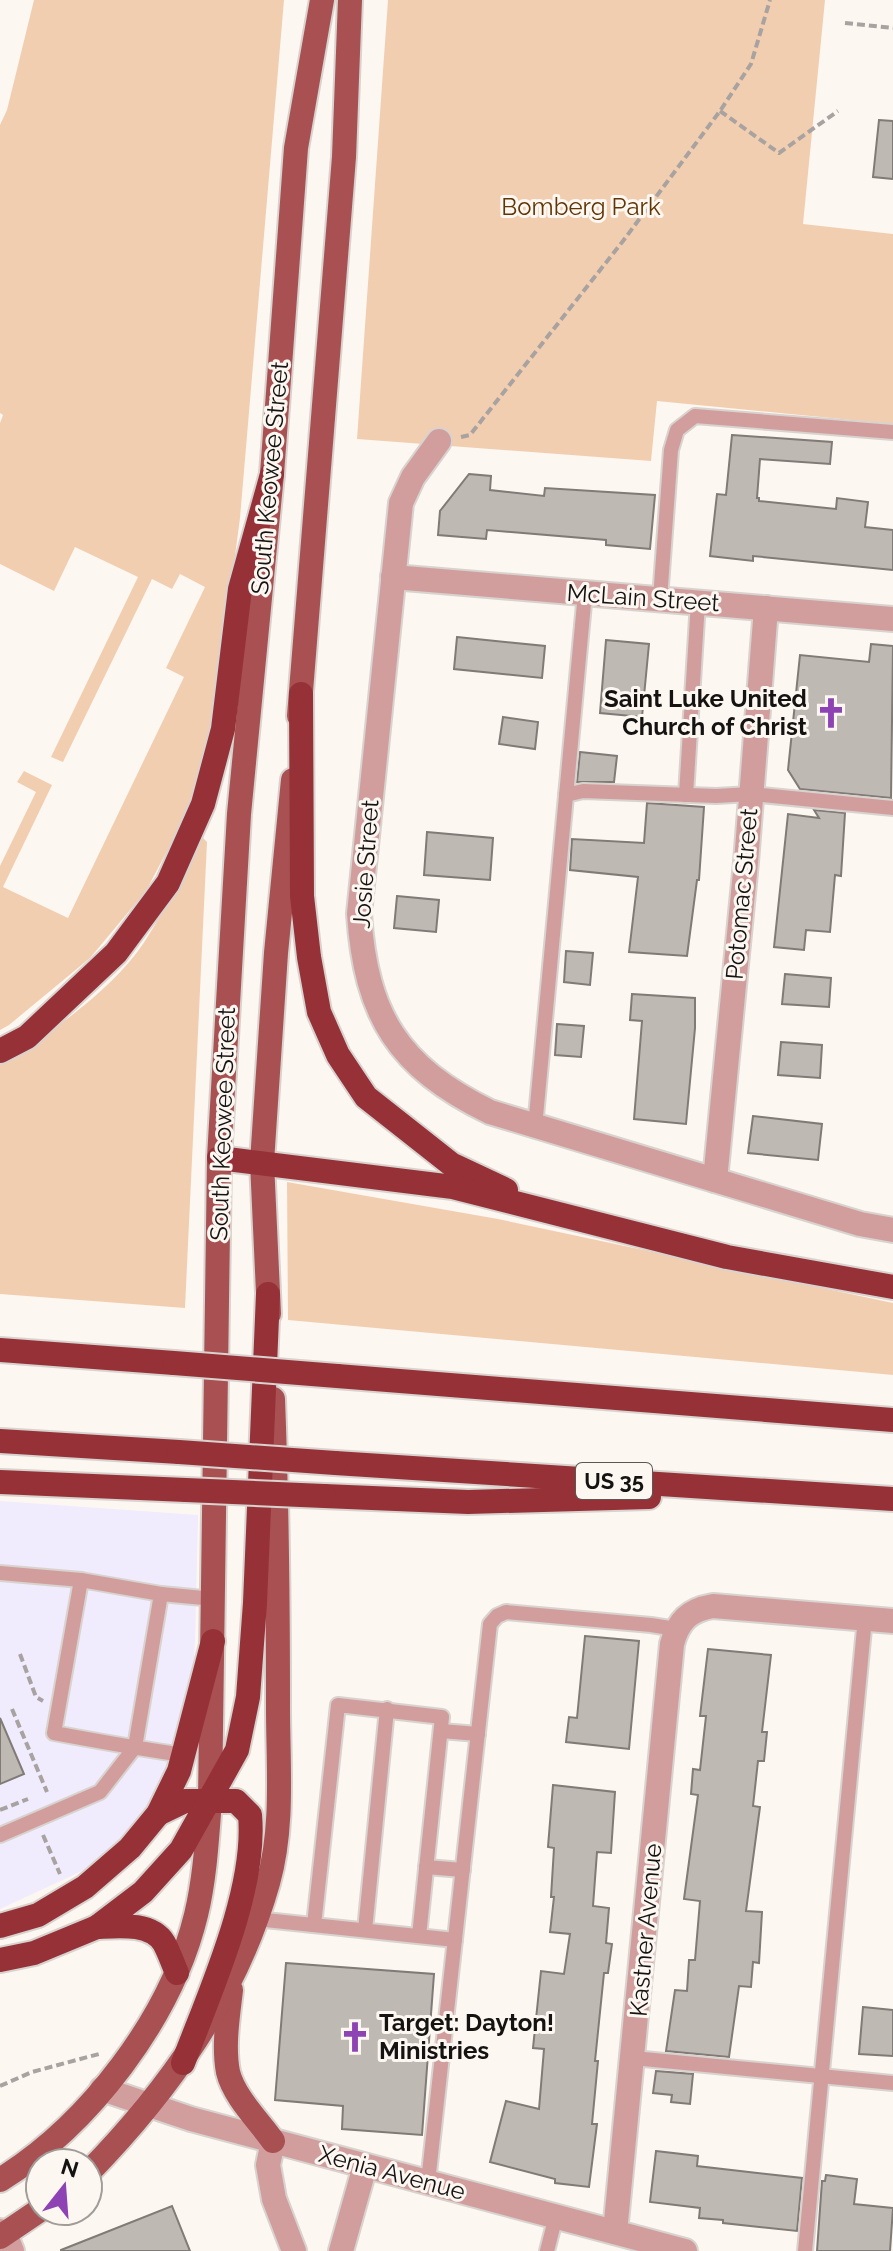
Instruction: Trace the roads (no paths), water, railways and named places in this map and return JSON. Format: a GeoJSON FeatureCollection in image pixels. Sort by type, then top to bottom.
{"type":"FeatureCollection","features":[{"type":"Feature","properties":{"kind":"highway"},"geometry":{"type":"LineString","coordinates":[[0,1051],[27,1037],[116,953],[168,883],[203,804],[223,729],[240,589],[272,474]]}},
{"type":"Feature","properties":{"kind":"highway"},"geometry":{"type":"LineString","coordinates":[[301,694],[302,896],[319,1012],[338,1055],[366,1097],[451,1164],[551,1212]]}},
{"type":"Feature","properties":{"kind":"highway"},"geometry":{"type":"LineString","coordinates":[[219,1158],[453,1187],[727,1257],[893,1287]]}},
{"type":"Feature","properties":{"kind":"highway"},"geometry":{"type":"LineString","coordinates":[[0,1960],[34,1953],[97,1927],[143,1892],[181,1850],[237,1750],[248,1697],[255,1603],[268,1294]]}},
{"type":"Feature","properties":{"kind":"highway"},"geometry":{"type":"LineString","coordinates":[[0,1350],[893,1420]]}},
{"type":"Feature","properties":{"kind":"highway","name":"US 35"},"geometry":{"type":"LineString","coordinates":[[0,1441],[893,1499]]}},
{"type":"Feature","properties":{"kind":"highway"},"geometry":{"type":"LineString","coordinates":[[0,1482],[468,1502],[810,1494]]}},
{"type":"Feature","properties":{"kind":"highway"},"geometry":{"type":"LineString","coordinates":[[0,1926],[38,1915],[85,1887],[130,1848],[158,1814],[179,1771],[213,1641]]}},
{"type":"Feature","properties":{"kind":"highway"},"geometry":{"type":"LineString","coordinates":[[158,1814],[185,1801],[210,1800],[236,1801],[250,1815],[252,1841],[247,1876],[219,1967],[183,2063]]}},
{"type":"Feature","properties":{"kind":"highway"},"geometry":{"type":"LineString","coordinates":[[97,1927],[133,1926],[163,1940],[177,1973]]}},
{"type":"Feature","properties":{"kind":"main road","name":"South Keowee Street"},"geometry":{"type":"LineString","coordinates":[[0,2180],[28,2163],[69,2127],[133,2048],[177,1973],[202,1888],[210,1800],[219,1158],[239,814],[272,474],[296,148],[322,0]]}},
{"type":"Feature","properties":{"kind":"main road","name":"South Keowee Street"},"geometry":{"type":"LineString","coordinates":[[104,2156],[150,2106],[183,2063],[222,1998],[256,1919],[269,1880],[277,1838],[278,1521],[262,1162],[276,953],[301,694],[344,157],[350,0]]}},
{"type":"Feature","properties":{"kind":"main road"},"geometry":{"type":"LineString","coordinates":[[233,1975],[226,2026],[228,2074],[273,2141]]}},
{"type":"Feature","properties":{"kind":"main road"},"geometry":{"type":"LineString","coordinates":[[4,2238],[24,2222]]}},
{"type":"Feature","properties":{"kind":"street","name":"Josie Street"},"geometry":{"type":"LineString","coordinates":[[439,441],[413,477],[401,503],[359,914],[361,948],[373,997],[398,1041],[435,1082],[490,1112],[860,1224],[893,1230]]}},
{"type":"Feature","properties":{"kind":"street","name":"McLain Street"},"geometry":{"type":"LineString","coordinates":[[393,577],[893,619]]}},
{"type":"Feature","properties":{"kind":"street","name":"Potomac Street"},"geometry":{"type":"LineString","coordinates":[[715,1180],[766,608]]}},
{"type":"Feature","properties":{"kind":"street"},"geometry":{"type":"LineString","coordinates":[[676,1629],[685,1616],[713,1606],[893,1621]]}},
{"type":"Feature","properties":{"kind":"street","name":"Kastner Avenue"},"geometry":{"type":"LineString","coordinates":[[615,2232],[672,1644],[676,1629]]}},
{"type":"Feature","properties":{"kind":"street","name":"Xenia Avenue"},"geometry":{"type":"LineString","coordinates":[[102,2089],[273,2141],[685,2251]]}},
{"type":"Feature","properties":{"kind":"street"},"geometry":{"type":"LineString","coordinates":[[273,2141],[268,2165],[272,2187],[294,2251]]}},
{"type":"Feature","properties":{"kind":"street"},"geometry":{"type":"LineString","coordinates":[[341,2251],[365,2166]]}},
{"type":"Feature","properties":{"kind":"lane"},"geometry":{"type":"LineString","coordinates":[[660,599],[671,450],[677,430],[695,416],[893,432]]}},
{"type":"Feature","properties":{"kind":"lane"},"geometry":{"type":"LineString","coordinates":[[535,1127],[585,593]]}},
{"type":"Feature","properties":{"kind":"lane"},"geometry":{"type":"LineString","coordinates":[[686,795],[698,602]]}},
{"type":"Feature","properties":{"kind":"lane"},"geometry":{"type":"LineString","coordinates":[[566,795],[583,791],[751,794],[893,808]]}},
{"type":"Feature","properties":{"kind":"lane"},"geometry":{"type":"LineString","coordinates":[[0,1573],[81,1580],[161,1594],[214,1599]]}},
{"type":"Feature","properties":{"kind":"lane"},"geometry":{"type":"LineString","coordinates":[[81,1580],[54,1733],[184,1755]]}},
{"type":"Feature","properties":{"kind":"lane"},"geometry":{"type":"LineString","coordinates":[[0,1835],[100,1792],[135,1747],[161,1594]]}},
{"type":"Feature","properties":{"kind":"lane"},"geometry":{"type":"LineString","coordinates":[[428,2182],[489,1629],[497,1616],[506,1612],[676,1629]]}},
{"type":"Feature","properties":{"kind":"lane"},"geometry":{"type":"LineString","coordinates":[[805,2251],[865,1618]]}},
{"type":"Feature","properties":{"kind":"lane"},"geometry":{"type":"LineString","coordinates":[[314,1925],[338,1705],[387,1709],[442,1717],[419,1936]]}},
{"type":"Feature","properties":{"kind":"lane"},"geometry":{"type":"LineString","coordinates":[[365,1930],[387,1709]]}},
{"type":"Feature","properties":{"kind":"lane"},"geometry":{"type":"LineString","coordinates":[[441,1731],[478,1734]]}},
{"type":"Feature","properties":{"kind":"lane"},"geometry":{"type":"LineString","coordinates":[[426,1867],[463,1870]]}},
{"type":"Feature","properties":{"kind":"lane"},"geometry":{"type":"LineString","coordinates":[[256,1919],[455,1940]]}},
{"type":"Feature","properties":{"kind":"lane"},"geometry":{"type":"LineString","coordinates":[[633,2058],[893,2083]]}},
{"type":"Feature","properties":{"kind":"lane"},"geometry":{"type":"LineString","coordinates":[[547,2251],[556,2216]]}},
{"type":"Feature","properties":{"kind":"place","name":"Saint Luke United Church of Christ"},"geometry":{"type":"Point","coordinates":[831,713]}},
{"type":"Feature","properties":{"kind":"place","name":"Target: Dayton! Ministries"},"geometry":{"type":"Point","coordinates":[355,2037]}},
{"type":"Feature","properties":{"kind":"park label","name":"Bomberg Park"},"geometry":{"type":"Point","coordinates":[581,207]}}]}
